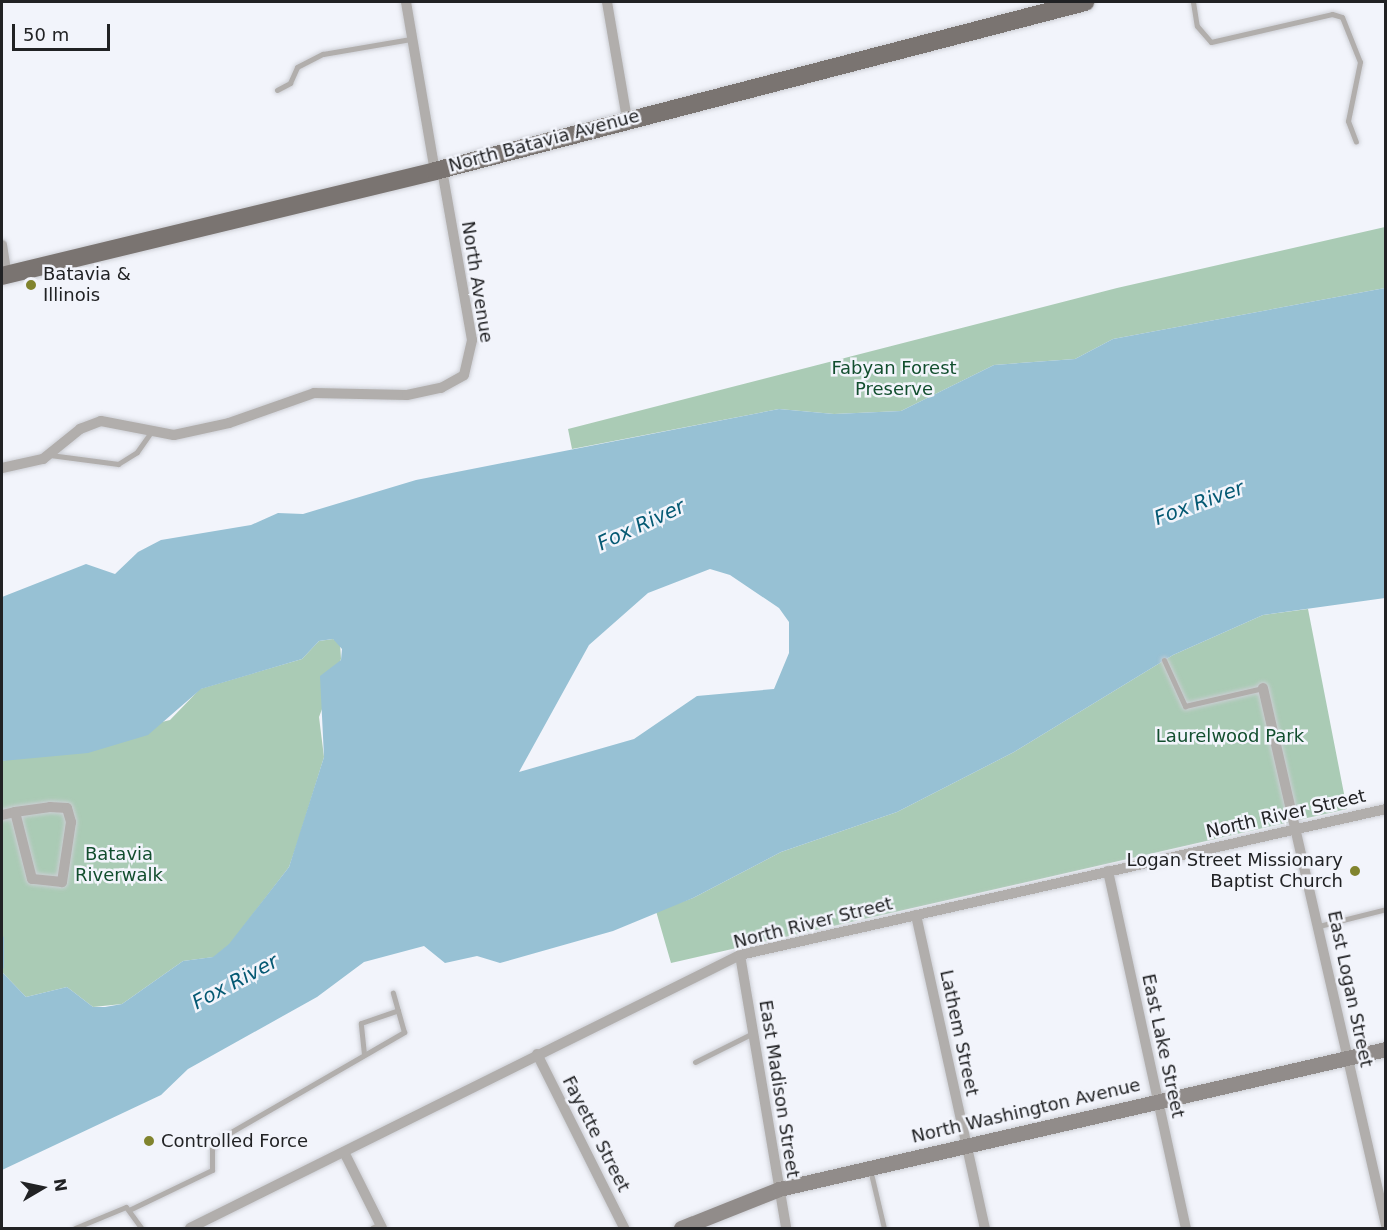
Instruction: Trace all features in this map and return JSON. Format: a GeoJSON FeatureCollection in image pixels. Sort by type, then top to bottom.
{"type":"FeatureCollection","features":[{"type":"Feature","properties":{"kind":"main road","name":"North Batavia Avenue"},"geometry":{"type":"LineString","coordinates":[[4,276],[438,170],[627,119],[1085,2]]}},
{"type":"Feature","properties":{"kind":"main road","name":"North Washington Avenue"},"geometry":{"type":"LineString","coordinates":[[681,1228],[779,1189],[1386,1049]]}},
{"type":"Feature","properties":{"kind":"street","name":"North Avenue"},"geometry":{"type":"LineString","coordinates":[[49,455],[80,429],[101,421],[174,435],[229,423],[314,393],[407,395],[441,388],[464,375],[471,362],[438,170],[405,2]]}},
{"type":"Feature","properties":{"kind":"street"},"geometry":{"type":"LineString","coordinates":[[607,2],[627,119]]}},
{"type":"Feature","properties":{"kind":"street"},"geometry":{"type":"LineString","coordinates":[[2,245],[4,276]]}},
{"type":"Feature","properties":{"kind":"street"},"geometry":{"type":"LineString","coordinates":[[2,468],[49,455]]}},
{"type":"Feature","properties":{"kind":"street","name":"East Logan Street"},"geometry":{"type":"LineString","coordinates":[[1263,688],[1298,829],[1386,1225]]}},
{"type":"Feature","properties":{"kind":"street"},"geometry":{"type":"LineString","coordinates":[[2,815],[15,813],[67,808],[71,822],[62,882],[32,879],[15,813]]}},
{"type":"Feature","properties":{"kind":"street","name":"North River Street"},"geometry":{"type":"LineString","coordinates":[[190,1228],[740,955],[1386,808]]}},
{"type":"Feature","properties":{"kind":"street","name":"East Lake Street"},"geometry":{"type":"LineString","coordinates":[[1108,872],[1186,1228]]}},
{"type":"Feature","properties":{"kind":"street","name":"Lathem Street"},"geometry":{"type":"LineString","coordinates":[[916,915],[985,1228]]}},
{"type":"Feature","properties":{"kind":"street","name":"East Madison Street"},"geometry":{"type":"LineString","coordinates":[[740,955],[786,1228]]}},
{"type":"Feature","properties":{"kind":"street","name":"Fayette Street"},"geometry":{"type":"LineString","coordinates":[[537,1054],[624,1228]]}},
{"type":"Feature","properties":{"kind":"street"},"geometry":{"type":"LineString","coordinates":[[344,1152],[378,1227]]}},
{"type":"Feature","properties":{"kind":"lane"},"geometry":{"type":"LineString","coordinates":[[1193,2],[1197,26],[1211,42],[1332,14],[1342,17],[1360,62],[1348,121],[1356,142]]}},
{"type":"Feature","properties":{"kind":"lane"},"geometry":{"type":"LineString","coordinates":[[277,90],[290,83],[297,67],[323,54],[411,39]]}},
{"type":"Feature","properties":{"kind":"lane"},"geometry":{"type":"LineString","coordinates":[[49,455],[118,464],[137,452],[152,430]]}},
{"type":"Feature","properties":{"kind":"lane"},"geometry":{"type":"LineString","coordinates":[[1164,660],[1185,706],[1263,688]]}},
{"type":"Feature","properties":{"kind":"lane"},"geometry":{"type":"LineString","coordinates":[[1319,926],[1386,909]]}},
{"type":"Feature","properties":{"kind":"lane"},"geometry":{"type":"LineString","coordinates":[[75,1228],[131,1209],[212,1170],[212,1149],[219,1139],[404,1032],[393,993]]}},
{"type":"Feature","properties":{"kind":"lane"},"geometry":{"type":"LineString","coordinates":[[364,1054],[361,1023],[398,1010]]}},
{"type":"Feature","properties":{"kind":"lane"},"geometry":{"type":"LineString","coordinates":[[695,1062],[753,1033]]}},
{"type":"Feature","properties":{"kind":"lane"},"geometry":{"type":"LineString","coordinates":[[870,1167],[884,1228]]}},
{"type":"Feature","properties":{"kind":"lane"},"geometry":{"type":"LineString","coordinates":[[131,1209],[141,1228]]}},
{"type":"Feature","properties":{"kind":"green space","name":"Fabyan Forest Preserve"},"geometry":{"type":"Polygon","coordinates":[[[1385,227],[1385,288],[1113,339],[1075,359],[994,365],[901,411],[834,414],[779,409],[572,449],[568,429],[1117,288],[1385,227]]]}},
{"type":"Feature","properties":{"kind":"green space","name":"Laurelwood Park"},"geometry":{"type":"Polygon","coordinates":[[[1308,609],[1347,809],[671,963],[656,911],[693,898],[781,852],[897,812],[1014,752],[1173,655],[1263,615],[1308,609]]]}},
{"type":"Feature","properties":{"kind":"green space","name":"Batavia Riverwalk"},"geometry":{"type":"Polygon","coordinates":[[[333,639],[340,643],[341,659],[319,717],[324,757],[298,841],[289,867],[230,944],[214,957],[183,961],[122,1004],[93,1007],[67,987],[26,997],[2,972],[2,761],[170,720],[200,689],[302,659],[319,641],[333,639]]]}},
{"type":"Feature","properties":{"kind":"water","name":"Fox River"},"geometry":{"type":"Polygon","coordinates":[[[1385,288],[1385,598],[1263,615],[1173,655],[1014,752],[897,812],[781,852],[693,898],[613,931],[500,963],[477,956],[445,963],[424,946],[364,962],[317,997],[188,1069],[161,1095],[2,1170],[2,972],[26,997],[67,987],[93,1007],[105,1007],[122,1004],[183,961],[213,957],[229,944],[289,867],[324,757],[320,676],[341,660],[342,649],[333,639],[319,641],[302,659],[201,689],[148,735],[88,753],[2,761],[2,597],[86,564],[115,574],[138,552],[161,540],[251,525],[278,513],[303,514],[416,480],[779,409],[834,414],[901,411],[994,365],[1075,359],[1113,339],[1385,288]],[[710,569],[648,593],[589,645],[519,772],[634,739],[697,696],[774,689],[789,653],[789,622],[779,608],[730,575],[710,569]]]}},
{"type":"Feature","properties":{"kind":"waterway"},"geometry":{"type":"LineString","coordinates":[[2,938],[2,967]]}},
{"type":"Feature","properties":{"kind":"place","name":"Batavia & Illinois"},"geometry":{"type":"Point","coordinates":[31,285]}},
{"type":"Feature","properties":{"kind":"place","name":"Logan Street Missionary Baptist Church"},"geometry":{"type":"Point","coordinates":[1355,871]}},
{"type":"Feature","properties":{"kind":"place","name":"Controlled Force"},"geometry":{"type":"Point","coordinates":[149,1141]}}]}
